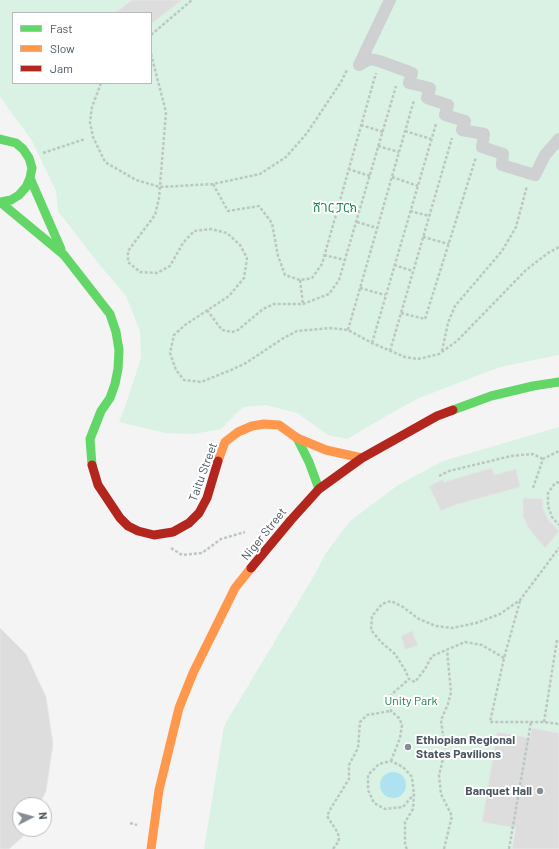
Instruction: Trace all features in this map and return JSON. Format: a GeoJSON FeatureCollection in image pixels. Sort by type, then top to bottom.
{"type":"FeatureCollection","features":[{"type":"Feature","properties":{"kind":"main road"},"geometry":{"type":"LineString","coordinates":[[0,139],[16,143],[23,149],[29,158],[32,168],[26,187],[19,195],[11,200],[0,202]]}},
{"type":"Feature","properties":{"kind":"main road"},"geometry":{"type":"LineString","coordinates":[[30,178],[64,255]]}},
{"type":"Feature","properties":{"kind":"main road"},"geometry":{"type":"LineString","coordinates":[[0,202],[64,255]]}},
{"type":"Feature","properties":{"kind":"main road","name":"Taitu Street"},"geometry":{"type":"LineString","coordinates":[[64,255],[110,314],[116,332],[119,350],[118,369],[115,384],[110,398],[101,411],[90,439],[90,455],[92,468],[98,485],[120,518],[128,526],[138,531],[154,535],[173,532],[189,523],[200,513],[208,498],[218,460],[225,442],[238,432],[252,426],[279,424],[297,438],[326,450],[362,458]]}},
{"type":"Feature","properties":{"kind":"main road","name":"Niger Street"},"geometry":{"type":"LineString","coordinates":[[151,849],[159,790],[179,708],[193,673],[235,588],[291,520],[319,489],[362,458],[437,416],[492,396],[532,386],[559,382]]}},
{"type":"Feature","properties":{"kind":"main road"},"geometry":{"type":"LineString","coordinates":[[297,438],[309,462],[319,489]]}},
{"type":"Feature","properties":{"kind":"street"},"geometry":{"type":"LineString","coordinates":[[390,0],[359,65],[370,59],[412,73],[409,83],[430,88],[428,98],[448,105],[445,115],[464,121],[462,130],[484,134],[482,147],[503,154],[502,165],[535,175],[545,155],[559,140]]}},
{"type":"Feature","properties":{"kind":"path"},"geometry":{"type":"LineString","coordinates":[[152,34],[192,0]]}},
{"type":"Feature","properties":{"kind":"path"},"geometry":{"type":"LineString","coordinates":[[152,58],[166,112],[160,187],[155,215],[128,251],[128,262],[140,272],[157,273],[170,266],[183,243],[194,231],[211,229],[227,233],[240,245],[246,258],[244,278],[229,296],[185,325],[174,335],[170,353],[176,370],[184,380],[201,382],[231,370],[246,363],[297,331],[331,328],[348,330],[372,343],[404,357],[418,359],[439,354],[457,340],[526,270],[548,252],[559,247]]}},
{"type":"Feature","properties":{"kind":"path"},"geometry":{"type":"LineString","coordinates":[[213,184],[228,211],[260,206],[272,223],[278,256],[285,275],[300,280],[312,278],[322,264],[379,61]]}},
{"type":"Feature","properties":{"kind":"path"},"geometry":{"type":"LineString","coordinates":[[101,84],[92,107],[90,122],[92,137],[105,162],[136,180],[160,187],[213,184],[260,174],[286,157],[307,134],[341,82],[347,69]]}},
{"type":"Feature","properties":{"kind":"path"},"geometry":{"type":"LineString","coordinates":[[207,310],[222,330],[232,332],[238,330],[263,309],[274,304],[303,304],[329,294],[339,280],[401,69]]}},
{"type":"Feature","properties":{"kind":"path"},"geometry":{"type":"LineString","coordinates":[[348,330],[418,85]]}},
{"type":"Feature","properties":{"kind":"path"},"geometry":{"type":"LineString","coordinates":[[372,343],[442,103]]}},
{"type":"Feature","properties":{"kind":"path"},"geometry":{"type":"LineString","coordinates":[[390,351],[457,119]]}},
{"type":"Feature","properties":{"kind":"path"},"geometry":{"type":"LineString","coordinates":[[361,125],[383,132]]}},
{"type":"Feature","properties":{"kind":"path"},"geometry":{"type":"LineString","coordinates":[[405,131],[431,139]]}},
{"type":"Feature","properties":{"kind":"path"},"geometry":{"type":"LineString","coordinates":[[29,158],[85,140]]}},
{"type":"Feature","properties":{"kind":"path"},"geometry":{"type":"LineString","coordinates":[[378,146],[399,152]]}},
{"type":"Feature","properties":{"kind":"path"},"geometry":{"type":"LineString","coordinates":[[401,313],[425,319],[477,156]]}},
{"type":"Feature","properties":{"kind":"path"},"geometry":{"type":"LineString","coordinates":[[348,169],[370,176]]}},
{"type":"Feature","properties":{"kind":"path"},"geometry":{"type":"LineString","coordinates":[[442,351],[448,323],[455,306],[502,252],[516,227],[530,174]]}},
{"type":"Feature","properties":{"kind":"path"},"geometry":{"type":"LineString","coordinates":[[392,177],[418,186]]}},
{"type":"Feature","properties":{"kind":"path"},"geometry":{"type":"LineString","coordinates":[[410,211],[429,216]]}},
{"type":"Feature","properties":{"kind":"path"},"geometry":{"type":"LineString","coordinates":[[357,222],[377,228]]}},
{"type":"Feature","properties":{"kind":"path"},"geometry":{"type":"LineString","coordinates":[[423,237],[449,244]]}},
{"type":"Feature","properties":{"kind":"path"},"geometry":{"type":"LineString","coordinates":[[324,255],[345,260]]}},
{"type":"Feature","properties":{"kind":"path"},"geometry":{"type":"LineString","coordinates":[[394,265],[413,271]]}},
{"type":"Feature","properties":{"kind":"path"},"geometry":{"type":"LineString","coordinates":[[300,280],[303,304]]}},
{"type":"Feature","properties":{"kind":"path"},"geometry":{"type":"LineString","coordinates":[[360,288],[385,295]]}},
{"type":"Feature","properties":{"kind":"path"},"geometry":{"type":"LineString","coordinates":[[533,488],[543,459],[559,451]]}},
{"type":"Feature","properties":{"kind":"path"},"geometry":{"type":"LineString","coordinates":[[439,476],[449,471],[511,456],[533,454],[543,459]]}},
{"type":"Feature","properties":{"kind":"path"},"geometry":{"type":"LineString","coordinates":[[559,482],[555,483],[548,493],[548,506],[552,517],[559,525]]}},
{"type":"Feature","properties":{"kind":"path"},"geometry":{"type":"LineString","coordinates":[[170,548],[182,555],[202,552],[221,539],[245,532]]}},
{"type":"Feature","properties":{"kind":"path"},"geometry":{"type":"LineString","coordinates":[[504,658],[482,645],[465,642],[432,656],[425,669],[415,682],[409,679],[395,654],[381,642],[371,630],[372,616],[382,604],[391,601],[404,607],[419,619],[436,626],[452,628],[476,623],[500,614],[520,600],[559,548]]}},
{"type":"Feature","properties":{"kind":"path"},"geometry":{"type":"LineString","coordinates":[[520,600],[504,658],[490,722],[544,722],[559,724]]}},
{"type":"Feature","properties":{"kind":"path"},"geometry":{"type":"LineString","coordinates":[[544,722],[557,640],[559,641]]}},
{"type":"Feature","properties":{"kind":"path"},"geometry":{"type":"LineString","coordinates":[[444,849],[452,816],[441,794],[439,775],[445,751],[441,720],[448,704],[451,692],[447,650]]}},
{"type":"Feature","properties":{"kind":"path"},"geometry":{"type":"LineString","coordinates":[[409,679],[392,694],[390,702],[391,711],[399,718],[402,725],[400,738],[391,760],[379,764],[368,775],[368,790],[374,803],[385,809],[403,806],[414,794]]}},
{"type":"Feature","properties":{"kind":"path"},"geometry":{"type":"LineString","coordinates":[[333,849],[339,841],[338,833],[327,816],[330,808],[349,779],[349,766],[358,748],[360,722],[367,715],[391,711]]}},
{"type":"Feature","properties":{"kind":"path"},"geometry":{"type":"LineString","coordinates":[[509,849],[531,722]]}},
{"type":"Feature","properties":{"kind":"path"},"geometry":{"type":"LineString","coordinates":[[391,760],[402,767],[412,777],[414,794],[413,809],[405,822],[405,844],[408,849]]}},
{"type":"Feature","properties":{"kind":"green space","name":"ሸገር ፓርክ"},"geometry":{"type":"Polygon","coordinates":[[[0,0],[559,0],[559,355],[500,367],[419,398],[347,439],[328,435],[297,413],[266,405],[243,407],[221,429],[193,434],[165,433],[119,422],[141,358],[140,331],[126,296],[98,263],[58,211],[56,191],[31,139],[0,97],[0,0]]]}},
{"type":"Feature","properties":{"kind":"green space","name":"Unity Park"},"geometry":{"type":"Polygon","coordinates":[[[559,427],[559,849],[204,849],[224,726],[311,581],[326,553],[350,521],[398,485],[443,461],[559,427]]]}},
{"type":"Feature","properties":{"kind":"water"},"geometry":{"type":"Polygon","coordinates":[[[393,772],[402,776],[406,785],[402,794],[393,798],[384,794],[380,785],[384,776],[393,772]]]}},
{"type":"Feature","properties":{"kind":"building"},"geometry":{"type":"Polygon","coordinates":[[[132,0],[182,0],[152,23],[152,12],[116,12],[132,0]]]}},
{"type":"Feature","properties":{"kind":"building"},"geometry":{"type":"Polygon","coordinates":[[[492,468],[494,475],[516,469],[520,487],[455,505],[441,511],[429,486],[443,479],[444,482],[492,468]]]}},
{"type":"Feature","properties":{"kind":"building"},"geometry":{"type":"Polygon","coordinates":[[[523,498],[543,499],[543,509],[549,521],[559,531],[545,548],[533,534],[523,516],[523,498]]]}},
{"type":"Feature","properties":{"kind":"building"},"geometry":{"type":"Polygon","coordinates":[[[0,628],[26,654],[46,697],[53,744],[46,791],[43,797],[12,797],[12,837],[22,837],[9,849],[0,849],[0,628]]]}},
{"type":"Feature","properties":{"kind":"building"},"geometry":{"type":"Polygon","coordinates":[[[412,631],[418,645],[405,650],[401,636],[412,631]]]}},
{"type":"Feature","properties":{"kind":"building"},"geometry":{"type":"Polygon","coordinates":[[[532,728],[559,733],[559,849],[512,849],[516,828],[482,822],[497,732],[530,738],[532,728]]]}},
{"type":"Feature","properties":{"kind":"traffic: fast"},"geometry":{"type":"LineString","coordinates":[[0,139],[16,143],[23,149],[29,158],[32,168],[26,187],[19,195],[11,200],[0,202]]}},
{"type":"Feature","properties":{"kind":"traffic: fast"},"geometry":{"type":"LineString","coordinates":[[30,178],[61,249]]}},
{"type":"Feature","properties":{"kind":"traffic: fast"},"geometry":{"type":"LineString","coordinates":[[0,202],[64,255],[110,314],[116,332],[119,350],[118,369],[110,398],[101,411],[90,439],[92,465]]}},
{"type":"Feature","properties":{"kind":"traffic: fast"},"geometry":{"type":"LineString","coordinates":[[453,410],[491,396],[533,386],[559,382]]}},
{"type":"Feature","properties":{"kind":"traffic: fast"},"geometry":{"type":"LineString","coordinates":[[297,438],[309,462],[319,489]]}},
{"type":"Feature","properties":{"kind":"traffic: slow"},"geometry":{"type":"LineString","coordinates":[[218,461],[225,442],[238,432],[252,426],[264,424],[279,425],[297,438],[326,450],[362,458]]}},
{"type":"Feature","properties":{"kind":"traffic: slow"},"geometry":{"type":"LineString","coordinates":[[151,849],[159,790],[179,708],[193,673],[235,588],[251,568]]}},
{"type":"Feature","properties":{"kind":"traffic: jam"},"geometry":{"type":"LineString","coordinates":[[251,568],[319,489],[362,458],[437,416],[453,410]]}},
{"type":"Feature","properties":{"kind":"traffic: jam"},"geometry":{"type":"LineString","coordinates":[[92,465],[98,485],[120,518],[128,526],[138,531],[154,535],[173,532],[189,523],[199,513],[207,498],[218,461]]}},
{"type":"Feature","properties":{"kind":"place","name":"Ethiopian Regional States Pavilions"},"geometry":{"type":"Point","coordinates":[408,747]}},
{"type":"Feature","properties":{"kind":"place","name":"Banquet Hall"},"geometry":{"type":"Point","coordinates":[540,791]}}]}
